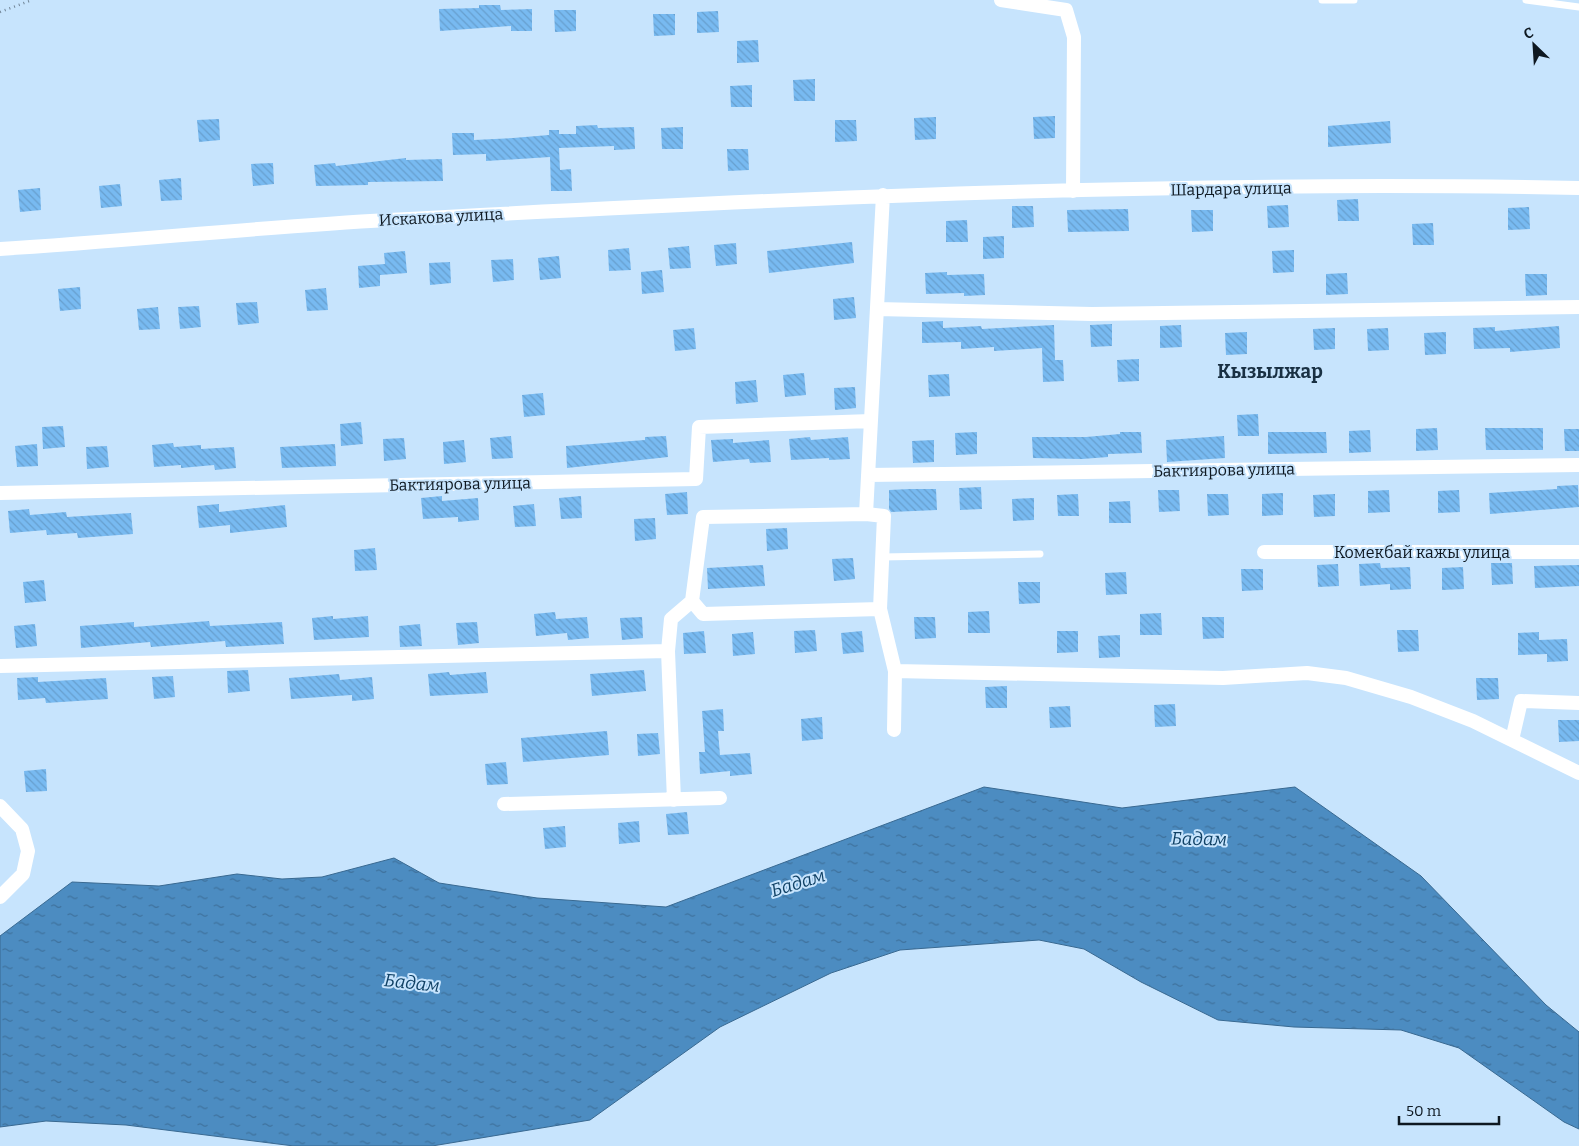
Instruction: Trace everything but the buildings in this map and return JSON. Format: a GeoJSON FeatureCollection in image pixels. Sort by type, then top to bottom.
{"type":"FeatureCollection","features":[{"type":"Feature","properties":{"kind":"street"},"geometry":{"type":"LineString","coordinates":[[1001,0],[1068,5],[1074,37],[1073,191]]}},
{"type":"Feature","properties":{"kind":"street","name":"Шардара улица"},"geometry":{"type":"LineString","coordinates":[[883,195],[1422,185],[1579,188]]}},
{"type":"Feature","properties":{"kind":"street"},"geometry":{"type":"LineString","coordinates":[[866,514],[883,195]]}},
{"type":"Feature","properties":{"kind":"street","name":"Искакова улица"},"geometry":{"type":"LineString","coordinates":[[0,249],[384,220],[883,195]]}},
{"type":"Feature","properties":{"kind":"street"},"geometry":{"type":"LineString","coordinates":[[877,309],[1092,314],[1579,307]]}},
{"type":"Feature","properties":{"kind":"street","name":"Бактиярова улица"},"geometry":{"type":"LineString","coordinates":[[0,493],[696,479],[699,427],[871,421]]}},
{"type":"Feature","properties":{"kind":"street","name":"Бактиярова улица"},"geometry":{"type":"LineString","coordinates":[[868,475],[1579,465]]}},
{"type":"Feature","properties":{"kind":"street"},"geometry":{"type":"LineString","coordinates":[[674,800],[668,651],[671,619],[692,601],[703,517],[866,514],[884,516],[880,609],[895,671],[894,730]]}},
{"type":"Feature","properties":{"kind":"street","name":"Комекбай кажы улица"},"geometry":{"type":"LineString","coordinates":[[1264,552],[1579,552]]}},
{"type":"Feature","properties":{"kind":"street"},"geometry":{"type":"LineString","coordinates":[[692,601],[703,614],[880,609]]}},
{"type":"Feature","properties":{"kind":"street"},"geometry":{"type":"LineString","coordinates":[[0,666],[668,651]]}},
{"type":"Feature","properties":{"kind":"street"},"geometry":{"type":"LineString","coordinates":[[895,671],[1223,678],[1307,673],[1346,678],[1411,696],[1473,721],[1579,773]]}},
{"type":"Feature","properties":{"kind":"street"},"geometry":{"type":"LineString","coordinates":[[1512,740],[1521,701],[1579,703]]}},
{"type":"Feature","properties":{"kind":"street"},"geometry":{"type":"LineString","coordinates":[[504,804],[720,798]]}},
{"type":"Feature","properties":{"kind":"street"},"geometry":{"type":"LineString","coordinates":[[0,806],[22,829],[28,852],[23,874],[0,897]]}},
{"type":"Feature","properties":{"kind":"lane"},"geometry":{"type":"LineString","coordinates":[[1322,0],[1354,0]]}},
{"type":"Feature","properties":{"kind":"lane"},"geometry":{"type":"LineString","coordinates":[[1526,0],[1579,7]]}},
{"type":"Feature","properties":{"kind":"lane"},"geometry":{"type":"LineString","coordinates":[[882,557],[1040,554]]}},
{"type":"Feature","properties":{"kind":"path"},"geometry":{"type":"LineString","coordinates":[[0,12],[32,0]]}},
{"type":"Feature","properties":{"kind":"water","name":"Бадам"},"geometry":{"type":"Polygon","coordinates":[[[984,787],[1122,808],[1295,787],[1421,876],[1546,1005],[1579,1032],[1579,1129],[1564,1122],[1459,1048],[1401,1030],[1294,1027],[1218,1020],[1141,982],[1084,949],[1039,940],[900,950],[831,973],[720,1027],[590,1120],[432,1146],[294,1146],[126,1125],[46,1121],[0,1127],[0,936],[72,882],[159,886],[237,874],[282,879],[322,877],[394,858],[439,883],[537,898],[666,907],[984,787]]]}},
{"type":"Feature","properties":{"kind":"district","name":"Кызылжар"},"geometry":{"type":"Point","coordinates":[1270,371]}}]}
